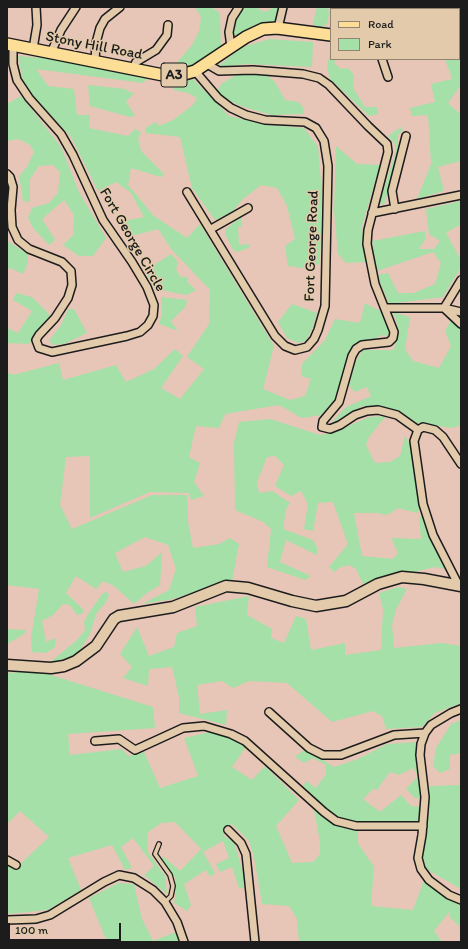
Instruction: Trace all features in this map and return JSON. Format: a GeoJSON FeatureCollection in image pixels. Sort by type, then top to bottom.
{"type":"FeatureCollection","features":[{"type":"Feature","properties":{"kind":"main road","name":"Stony Hill Road"},"geometry":{"type":"LineString","coordinates":[[10,45],[163,75],[181,75],[195,71],[246,36],[263,29],[278,28],[330,35]]}},
{"type":"Feature","properties":{"kind":"street"},"geometry":{"type":"LineString","coordinates":[[33,50],[37,25],[36,7]]}},
{"type":"Feature","properties":{"kind":"street"},"geometry":{"type":"LineString","coordinates":[[51,53],[61,30],[76,7]]}},
{"type":"Feature","properties":{"kind":"street"},"geometry":{"type":"LineString","coordinates":[[95,62],[96,44],[100,28],[105,19],[120,7]]}},
{"type":"Feature","properties":{"kind":"street"},"geometry":{"type":"LineString","coordinates":[[231,47],[229,32],[232,18],[239,7]]}},
{"type":"Feature","properties":{"kind":"street"},"geometry":{"type":"LineString","coordinates":[[278,28],[283,7]]}},
{"type":"Feature","properties":{"kind":"street"},"geometry":{"type":"LineString","coordinates":[[133,69],[136,62],[156,50],[167,35],[168,25]]}},
{"type":"Feature","properties":{"kind":"street","name":"Fort George Circle"},"geometry":{"type":"LineString","coordinates":[[7,174],[10,177],[12,187],[12,227],[18,240],[29,249],[62,262],[71,272],[72,285],[68,298],[55,318],[36,340],[39,348],[52,352],[127,336],[140,332],[148,325],[153,316],[154,305],[147,287],[103,220],[73,155],[61,134],[29,98],[17,80],[10,45]]}},
{"type":"Feature","properties":{"kind":"street"},"geometry":{"type":"LineString","coordinates":[[382,60],[388,76]]}},
{"type":"Feature","properties":{"kind":"street"},"geometry":{"type":"LineString","coordinates":[[207,64],[219,71],[254,70],[303,74],[319,78],[329,85],[387,144],[388,152],[372,213],[367,244],[375,284],[386,308],[394,332],[393,338],[388,342],[362,346],[356,349],[352,356],[339,402],[323,421],[322,427],[330,429],[340,425],[356,415],[367,411],[378,410],[397,415],[418,430]]}},
{"type":"Feature","properties":{"kind":"street","name":"Fort George Road"},"geometry":{"type":"LineString","coordinates":[[187,192],[275,336],[285,346],[295,350],[307,347],[314,339],[318,330],[324,306],[328,166],[324,141],[316,128],[305,122],[265,120],[246,115],[231,108],[218,98],[195,71]]}},
{"type":"Feature","properties":{"kind":"street"},"geometry":{"type":"LineString","coordinates":[[395,209],[392,190],[406,136]]}},
{"type":"Feature","properties":{"kind":"street"},"geometry":{"type":"LineString","coordinates":[[372,213],[461,195]]}},
{"type":"Feature","properties":{"kind":"street"},"geometry":{"type":"LineString","coordinates":[[211,229],[248,208]]}},
{"type":"Feature","properties":{"kind":"street"},"geometry":{"type":"LineString","coordinates":[[444,308],[461,280]]}},
{"type":"Feature","properties":{"kind":"street"},"geometry":{"type":"LineString","coordinates":[[386,308],[444,308],[461,312]]}},
{"type":"Feature","properties":{"kind":"street"},"geometry":{"type":"LineString","coordinates":[[444,308],[461,324]]}},
{"type":"Feature","properties":{"kind":"street"},"geometry":{"type":"LineString","coordinates":[[460,586],[433,535],[423,504],[414,441],[418,430],[423,427],[435,430],[442,437],[461,464]]}},
{"type":"Feature","properties":{"kind":"street"},"geometry":{"type":"LineString","coordinates":[[7,664],[51,668],[64,666],[76,661],[96,646],[114,619],[119,616],[174,607],[226,586],[248,588],[292,601],[316,606],[346,601],[378,584],[402,577],[460,586]]}},
{"type":"Feature","properties":{"kind":"street"},"geometry":{"type":"LineString","coordinates":[[461,709],[439,719],[425,733],[421,744],[420,755],[424,780],[423,826],[418,850],[421,870],[429,880],[449,895],[461,900]]}},
{"type":"Feature","properties":{"kind":"street"},"geometry":{"type":"LineString","coordinates":[[269,712],[309,748],[323,755],[341,755],[394,735],[425,733]]}},
{"type":"Feature","properties":{"kind":"street"},"geometry":{"type":"LineString","coordinates":[[95,741],[119,739],[135,750],[183,728],[204,726],[231,734],[245,741],[336,821],[346,825],[369,827],[423,826]]}},
{"type":"Feature","properties":{"kind":"street"},"geometry":{"type":"LineString","coordinates":[[228,830],[241,843],[246,854],[256,942]]}},
{"type":"Feature","properties":{"kind":"street"},"geometry":{"type":"LineString","coordinates":[[7,860],[16,865]]}},
{"type":"Feature","properties":{"kind":"street"},"geometry":{"type":"LineString","coordinates":[[7,920],[36,919],[50,915],[104,882],[119,876],[134,878],[153,890],[165,902],[177,922],[184,942]]}},
{"type":"Feature","properties":{"kind":"lane"},"geometry":{"type":"LineString","coordinates":[[159,844],[155,854],[170,875],[173,886],[171,896],[165,902]]}},
{"type":"Feature","properties":{"kind":"green space"},"geometry":{"type":"Polygon","coordinates":[[[195,7],[211,7],[220,13],[221,47],[193,67],[180,72],[174,66],[192,45],[199,31],[201,17],[195,7]]]}},
{"type":"Feature","properties":{"kind":"green space"},"geometry":{"type":"Polygon","coordinates":[[[244,7],[255,7],[265,12],[274,7],[281,11],[279,19],[274,23],[246,30],[235,39],[233,35],[236,20],[244,7]]]}},
{"type":"Feature","properties":{"kind":"green space"},"geometry":{"type":"Polygon","coordinates":[[[317,7],[328,7],[329,15],[327,24],[320,28],[315,26],[313,23],[317,7]]]}},
{"type":"Feature","properties":{"kind":"green space"},"geometry":{"type":"Polygon","coordinates":[[[270,39],[313,42],[312,67],[247,64],[217,67],[242,47],[270,39]]]}},
{"type":"Feature","properties":{"kind":"green space"},"geometry":{"type":"Polygon","coordinates":[[[330,53],[330,60],[336,60],[334,63],[341,69],[348,68],[354,75],[353,88],[365,107],[377,107],[378,114],[369,116],[330,79],[327,67],[330,53]]]}},
{"type":"Feature","properties":{"kind":"green space"},"geometry":{"type":"Polygon","coordinates":[[[18,56],[71,60],[149,77],[143,83],[36,69],[48,86],[74,89],[77,115],[90,115],[89,128],[128,136],[135,129],[141,132],[138,138],[141,151],[164,174],[161,177],[131,168],[128,185],[154,216],[187,238],[200,224],[274,346],[263,389],[290,400],[305,396],[311,379],[301,376],[302,364],[325,340],[335,319],[360,323],[365,303],[384,313],[391,329],[391,337],[383,335],[354,347],[340,393],[333,405],[322,415],[302,418],[279,405],[225,414],[219,428],[196,426],[189,457],[200,463],[194,482],[204,496],[191,500],[189,493],[150,492],[90,518],[90,456],[66,457],[60,505],[72,529],[152,495],[187,495],[188,522],[193,548],[219,544],[230,538],[239,544],[232,581],[173,599],[142,604],[169,590],[176,569],[168,545],[145,537],[115,553],[123,572],[146,566],[162,552],[160,585],[147,593],[134,604],[114,586],[103,581],[96,589],[76,576],[66,593],[84,610],[82,614],[77,615],[70,605],[63,604],[53,615],[42,621],[46,642],[56,638],[55,647],[46,653],[32,652],[31,638],[39,589],[7,585],[7,372],[13,375],[59,363],[63,380],[116,365],[126,382],[154,369],[175,349],[183,356],[161,388],[180,399],[204,369],[187,357],[209,324],[210,290],[172,250],[158,229],[136,235],[124,234],[118,222],[144,217],[131,193],[116,182],[98,191],[71,137],[24,86],[18,56]]]}},
{"type":"Feature","properties":{"kind":"green space"},"geometry":{"type":"Polygon","coordinates":[[[461,56],[461,85],[448,103],[461,115],[461,161],[438,167],[444,191],[417,199],[431,164],[428,115],[412,116],[410,108],[435,102],[431,84],[452,79],[445,60],[460,60],[461,56]]]}},
{"type":"Feature","properties":{"kind":"green space"},"geometry":{"type":"Polygon","coordinates":[[[238,74],[265,74],[275,82],[285,100],[298,102],[303,107],[304,114],[271,115],[238,105],[216,93],[221,84],[238,74]]]}},
{"type":"Feature","properties":{"kind":"green space"},"geometry":{"type":"Polygon","coordinates":[[[193,79],[229,116],[267,125],[304,128],[318,147],[322,194],[320,263],[309,269],[288,266],[285,246],[295,239],[287,206],[277,188],[261,185],[243,199],[231,213],[215,220],[192,188],[180,137],[146,133],[145,128],[156,122],[159,126],[173,120],[193,105],[197,98],[188,93],[173,90],[173,82],[193,79]]]}},
{"type":"Feature","properties":{"kind":"green space"},"geometry":{"type":"Polygon","coordinates":[[[88,85],[125,89],[134,94],[126,101],[135,116],[130,117],[90,106],[88,85]]]}},
{"type":"Feature","properties":{"kind":"green space"},"geometry":{"type":"Polygon","coordinates":[[[21,96],[61,147],[79,192],[106,238],[93,256],[79,256],[63,245],[73,235],[74,215],[64,200],[42,219],[55,240],[49,245],[33,228],[28,218],[32,208],[49,203],[58,193],[60,172],[53,165],[39,166],[30,179],[30,202],[23,201],[19,176],[27,167],[34,152],[30,145],[18,139],[7,141],[7,104],[21,96]]]}},
{"type":"Feature","properties":{"kind":"green space"},"geometry":{"type":"Polygon","coordinates":[[[401,127],[403,130],[398,135],[400,149],[384,205],[379,203],[396,151],[395,144],[388,136],[401,127]]]}},
{"type":"Feature","properties":{"kind":"green space"},"geometry":{"type":"Polygon","coordinates":[[[336,146],[357,164],[380,165],[362,226],[365,262],[346,263],[338,254],[334,211],[336,146]]]}},
{"type":"Feature","properties":{"kind":"green space"},"geometry":{"type":"Polygon","coordinates":[[[461,201],[461,224],[446,233],[461,260],[461,267],[443,297],[389,304],[377,275],[388,273],[398,293],[414,293],[435,284],[441,263],[433,252],[377,271],[372,241],[425,231],[425,240],[419,249],[434,249],[440,241],[429,234],[426,209],[461,201]]]}},
{"type":"Feature","properties":{"kind":"green space"},"geometry":{"type":"Polygon","coordinates":[[[241,217],[242,227],[238,227],[239,245],[250,245],[248,248],[238,252],[233,250],[225,234],[226,229],[241,217]]]}},
{"type":"Feature","properties":{"kind":"green space"},"geometry":{"type":"Polygon","coordinates":[[[7,241],[28,254],[28,263],[23,274],[10,268],[7,270],[7,241]]]}},
{"type":"Feature","properties":{"kind":"green space"},"geometry":{"type":"Polygon","coordinates":[[[171,254],[178,262],[176,270],[181,277],[188,277],[187,282],[196,290],[187,295],[154,289],[145,271],[171,254]]]}},
{"type":"Feature","properties":{"kind":"green space"},"geometry":{"type":"Polygon","coordinates":[[[16,293],[32,297],[50,315],[29,344],[7,343],[7,328],[18,333],[32,311],[13,300],[16,293]]]}},
{"type":"Feature","properties":{"kind":"green space"},"geometry":{"type":"Polygon","coordinates":[[[161,297],[187,300],[186,306],[171,321],[178,331],[159,324],[162,314],[161,297]]]}},
{"type":"Feature","properties":{"kind":"green space"},"geometry":{"type":"Polygon","coordinates":[[[292,304],[317,313],[306,341],[298,343],[287,338],[278,322],[292,304]]]}},
{"type":"Feature","properties":{"kind":"green space"},"geometry":{"type":"Polygon","coordinates":[[[68,309],[74,309],[87,333],[64,344],[53,345],[49,341],[61,325],[68,309]]]}},
{"type":"Feature","properties":{"kind":"green space"},"geometry":{"type":"Polygon","coordinates":[[[393,312],[410,317],[405,349],[413,361],[439,368],[451,346],[445,331],[451,320],[461,329],[461,425],[452,428],[417,423],[400,411],[363,406],[330,424],[346,407],[371,396],[367,387],[355,392],[349,386],[355,363],[363,350],[394,350],[398,327],[393,312]]]}},
{"type":"Feature","properties":{"kind":"green space"},"geometry":{"type":"Polygon","coordinates":[[[386,416],[369,437],[366,445],[375,463],[390,462],[400,456],[405,436],[410,444],[421,507],[417,513],[398,508],[389,514],[383,515],[379,513],[354,513],[362,556],[393,559],[398,553],[391,538],[421,539],[419,517],[423,515],[445,569],[435,567],[363,584],[356,569],[349,565],[339,568],[334,572],[329,567],[348,544],[333,502],[318,503],[313,531],[304,529],[308,504],[301,491],[291,496],[275,486],[284,465],[275,456],[267,457],[257,482],[259,493],[272,491],[290,503],[286,509],[283,529],[313,540],[317,547],[317,555],[286,540],[280,562],[311,576],[305,580],[267,567],[271,529],[263,522],[235,510],[234,443],[239,422],[270,419],[320,435],[335,432],[369,417],[386,416]]]}},
{"type":"Feature","properties":{"kind":"green space"},"geometry":{"type":"Polygon","coordinates":[[[398,587],[407,589],[396,609],[392,625],[394,648],[442,643],[461,646],[461,703],[435,713],[422,727],[386,729],[382,716],[373,711],[332,722],[287,683],[249,681],[233,688],[222,681],[197,685],[200,714],[227,710],[226,725],[179,713],[179,697],[172,667],[149,669],[148,686],[123,678],[132,667],[120,654],[137,627],[149,656],[174,647],[177,633],[197,626],[195,607],[249,596],[247,615],[272,629],[271,638],[284,643],[296,616],[306,619],[311,650],[345,643],[345,655],[381,650],[383,609],[379,593],[398,587]]]}},
{"type":"Feature","properties":{"kind":"green space"},"geometry":{"type":"Polygon","coordinates":[[[107,592],[109,595],[106,602],[96,614],[90,634],[77,655],[48,664],[77,640],[85,630],[84,622],[88,614],[103,593],[107,592]]]}},
{"type":"Feature","properties":{"kind":"green space"},"geometry":{"type":"Polygon","coordinates":[[[7,629],[26,630],[25,633],[7,645],[7,629]]]}},
{"type":"Feature","properties":{"kind":"green space"},"geometry":{"type":"Polygon","coordinates":[[[38,671],[153,707],[155,728],[68,734],[70,755],[122,749],[128,756],[144,752],[160,788],[198,776],[184,738],[214,731],[236,739],[245,748],[232,767],[252,780],[265,766],[299,800],[276,826],[292,863],[313,862],[320,854],[320,842],[313,805],[331,821],[358,830],[358,843],[374,867],[371,906],[413,910],[424,880],[457,902],[451,910],[458,902],[461,903],[461,925],[459,926],[449,916],[450,911],[434,931],[442,942],[299,942],[297,919],[289,906],[262,904],[254,857],[249,841],[232,824],[226,827],[224,836],[234,842],[243,873],[244,888],[239,888],[232,867],[220,872],[216,864],[229,858],[223,841],[203,852],[215,873],[210,877],[206,870],[184,884],[191,905],[187,911],[174,903],[176,892],[175,878],[161,859],[164,857],[180,871],[201,849],[175,822],[161,823],[147,833],[148,852],[165,876],[167,894],[144,875],[154,866],[133,838],[121,847],[132,868],[125,870],[112,845],[68,858],[81,890],[48,910],[7,914],[7,863],[16,868],[49,837],[20,811],[7,824],[7,673],[38,671]]]}},
{"type":"Feature","properties":{"kind":"green space"},"geometry":{"type":"Polygon","coordinates":[[[461,720],[461,753],[450,755],[450,769],[440,773],[433,766],[436,748],[451,724],[461,720]]]}},
{"type":"Feature","properties":{"kind":"green space"},"geometry":{"type":"Polygon","coordinates":[[[418,742],[418,769],[422,783],[422,799],[415,798],[406,789],[418,776],[413,768],[399,775],[390,772],[376,791],[374,788],[363,799],[380,812],[401,795],[411,806],[422,807],[420,822],[377,824],[346,822],[333,815],[302,789],[306,781],[316,788],[326,774],[326,765],[313,758],[304,763],[295,757],[305,749],[334,767],[358,759],[387,744],[418,742]]]}},
{"type":"Feature","properties":{"kind":"green space"},"geometry":{"type":"Polygon","coordinates":[[[461,785],[461,889],[426,869],[422,850],[428,823],[430,786],[461,785]]]}},
{"type":"Feature","properties":{"kind":"green space"},"geometry":{"type":"Polygon","coordinates":[[[118,883],[134,884],[142,919],[153,941],[176,932],[179,942],[107,942],[89,898],[118,883]]]}}]}
